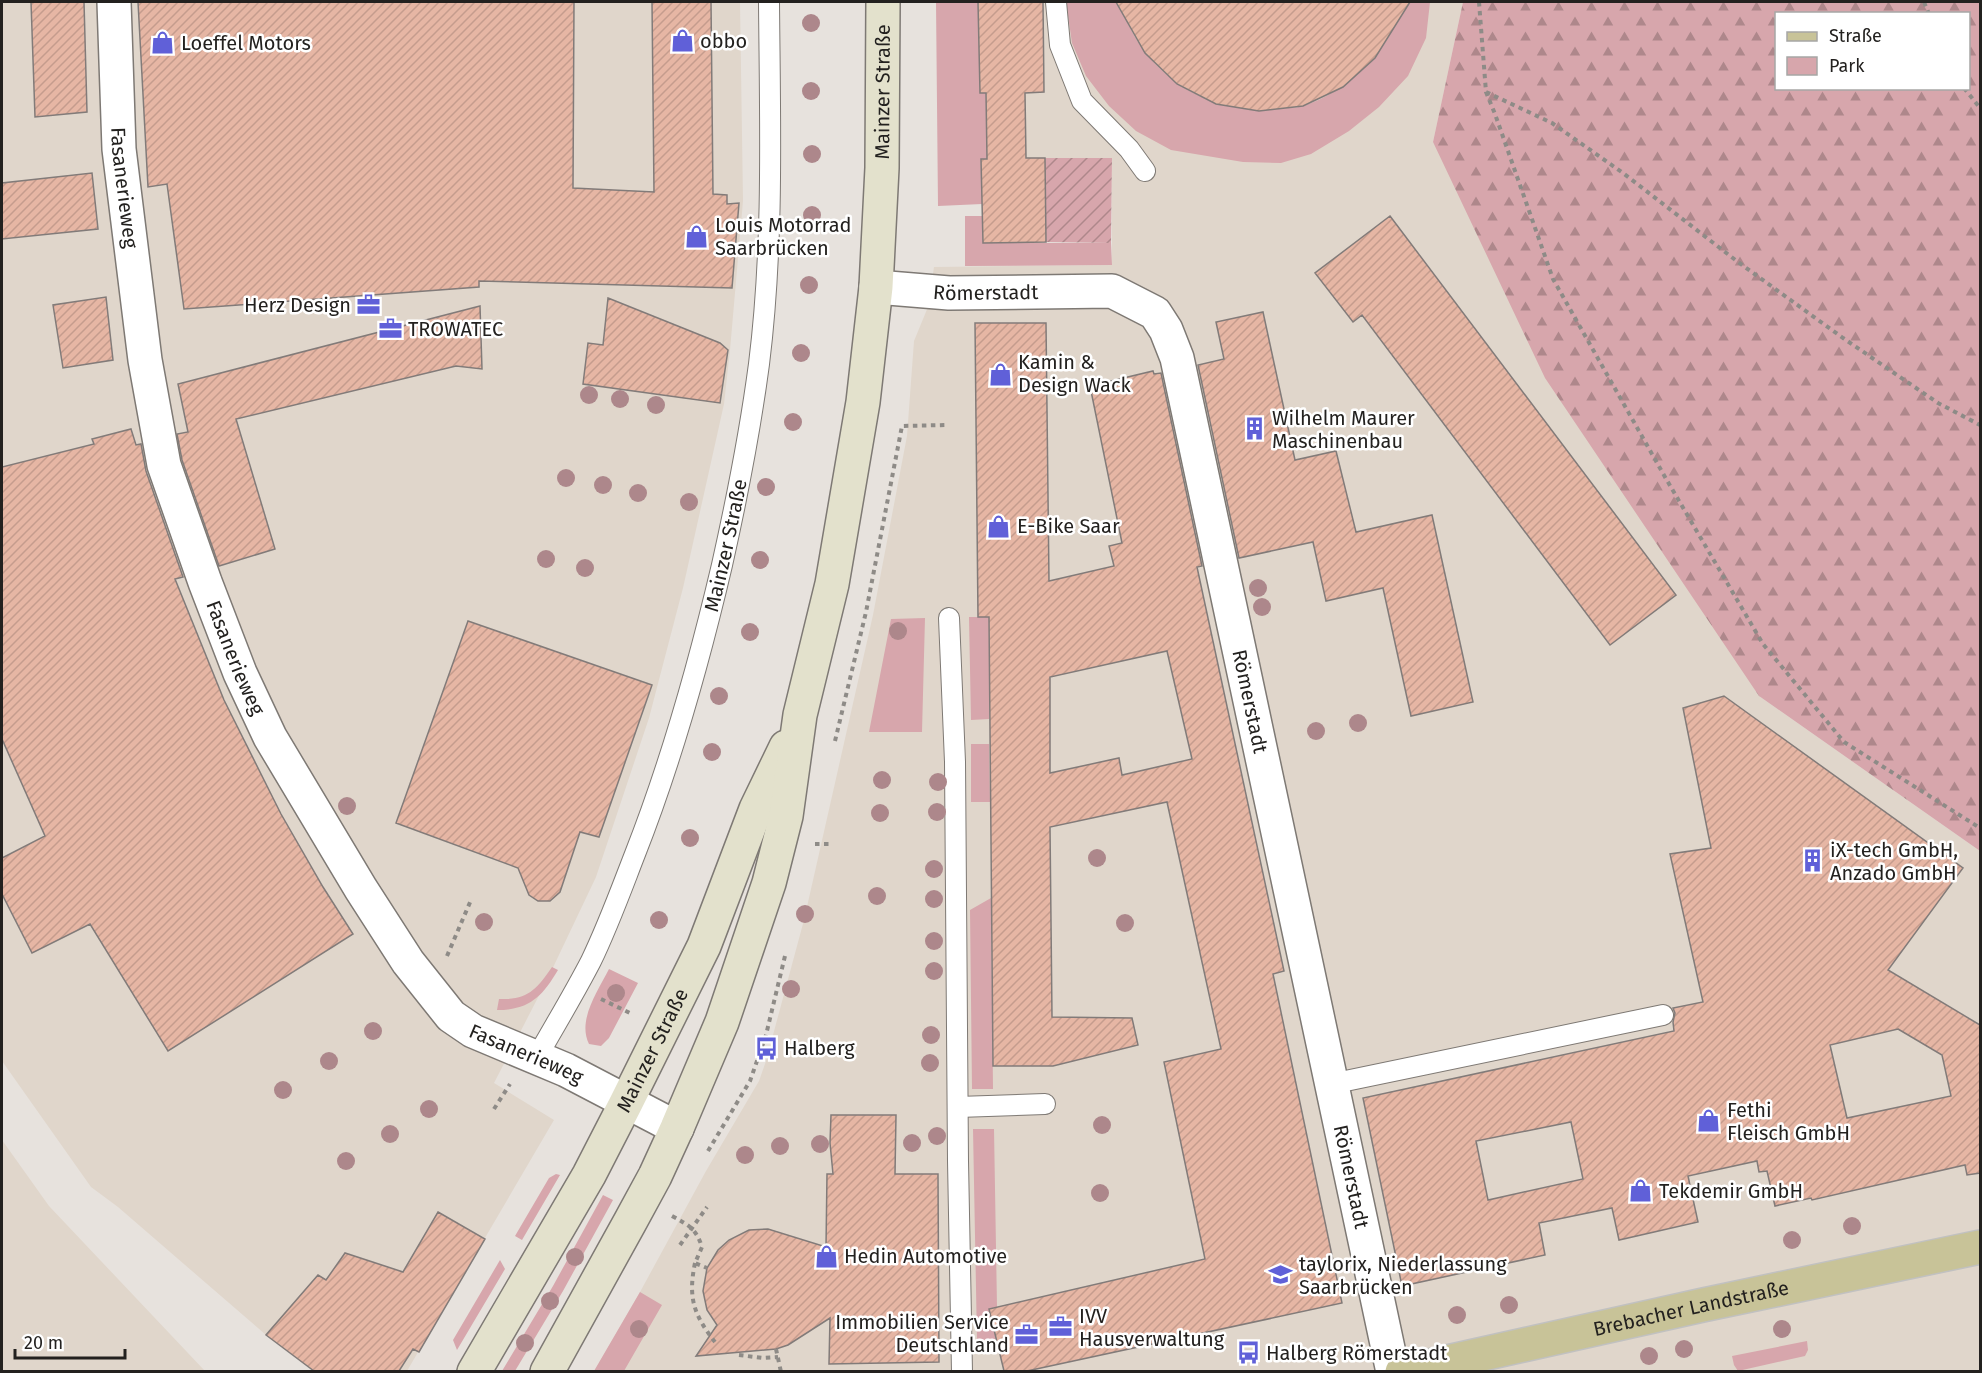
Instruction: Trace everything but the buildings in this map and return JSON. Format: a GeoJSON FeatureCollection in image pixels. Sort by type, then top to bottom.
{"type":"FeatureCollection","features":[{"type":"Feature","properties":{"kind":"main road","name":"Mainzer Straße"},"geometry":{"type":"LineString","coordinates":[[547,1371],[655,1176],[677,1128],[722,1022],[769,883],[786,816],[800,715],[832,584],[863,402],[876,287],[882,168],[882,2]]}},
{"type":"Feature","properties":{"kind":"main road","name":"Mainzer Straße"},"geometry":{"type":"LineString","coordinates":[[474,1371],[589,1175],[626,1103],[704,946],[756,809],[800,715]]}},
{"type":"Feature","properties":{"kind":"main road","name":"Brebacher Landstraße"},"geometry":{"type":"LineString","coordinates":[[1402,1371],[1980,1247]]}},
{"type":"Feature","properties":{"kind":"street","name":"Fasanerieweg"},"geometry":{"type":"LineString","coordinates":[[114,2],[119,149],[131,260],[147,372],[164,465],[236,663],[270,737],[361,889],[415,971],[451,1016],[473,1031],[580,1077],[677,1128]]}},
{"type":"Feature","properties":{"kind":"street","name":"Römerstadt"},"geometry":{"type":"LineString","coordinates":[[876,287],[949,293],[1112,291],[1155,313],[1166,330],[1177,358],[1393,1371]]}},
{"type":"Feature","properties":{"kind":"lane","name":"Mainzer Straße"},"geometry":{"type":"LineString","coordinates":[[537,1057],[591,960],[607,926],[653,808],[680,726],[705,636],[736,502],[759,363],[763,311],[771,164],[769,2]]}},
{"type":"Feature","properties":{"kind":"lane"},"geometry":{"type":"LineString","coordinates":[[1056,2],[1060,45],[1082,101],[1130,149],[1145,171]]}},
{"type":"Feature","properties":{"kind":"lane"},"geometry":{"type":"LineString","coordinates":[[949,618],[955,762],[962,1371]]}},
{"type":"Feature","properties":{"kind":"lane"},"geometry":{"type":"LineString","coordinates":[[1331,1084],[1663,1015]]}},
{"type":"Feature","properties":{"kind":"lane"},"geometry":{"type":"LineString","coordinates":[[958,1107],[1046,1104]]}},
{"type":"Feature","properties":{"kind":"path"},"geometry":{"type":"LineString","coordinates":[[1479,2],[1486,92],[1553,279],[1763,644],[1844,742],[1980,828]]}},
{"type":"Feature","properties":{"kind":"path"},"geometry":{"type":"LineString","coordinates":[[1966,90],[1980,108]]}},
{"type":"Feature","properties":{"kind":"path"},"geometry":{"type":"LineString","coordinates":[[1486,92],[1552,123],[1623,173],[1738,262],[1843,338],[1938,403],[1980,425]]}},
{"type":"Feature","properties":{"kind":"path"},"geometry":{"type":"LineString","coordinates":[[902,426],[948,425]]}},
{"type":"Feature","properties":{"kind":"path"},"geometry":{"type":"LineString","coordinates":[[811,844],[831,844]]}},
{"type":"Feature","properties":{"kind":"path"},"geometry":{"type":"LineString","coordinates":[[447,958],[471,900]]}},
{"type":"Feature","properties":{"kind":"path"},"geometry":{"type":"LineString","coordinates":[[494,1109],[506,1090]]}},
{"type":"Feature","properties":{"kind":"path"},"geometry":{"type":"LineString","coordinates":[[680,1245],[707,1207]]}},
{"type":"Feature","properties":{"kind":"path"},"geometry":{"type":"LineString","coordinates":[[671,1216],[692,1228],[698,1235],[702,1247],[691,1281],[692,1304],[701,1324],[715,1342]]}},
{"type":"Feature","properties":{"kind":"path"},"geometry":{"type":"LineString","coordinates":[[695,1263],[707,1268]]}},
{"type":"Feature","properties":{"kind":"path"},"geometry":{"type":"LineString","coordinates":[[776,1349],[781,1371]]}},
{"type":"Feature","properties":{"kind":"path"},"geometry":{"type":"LineString","coordinates":[[739,1355],[777,1357]]}},
{"type":"Feature","properties":{"kind":"shaded area"},"geometry":{"type":"Polygon","coordinates":[[[2,2],[740,2],[743,201],[730,350],[724,404],[683,588],[649,718],[596,877],[548,978],[494,1083],[554,1120],[407,1371],[314,1371],[266,1335],[118,1207],[91,1187],[2,1061],[2,2]]]}},
{"type":"Feature","properties":{"kind":"shaded area"},"geometry":{"type":"Polygon","coordinates":[[[936,2],[1463,2],[1433,142],[1759,696],[1980,851],[1980,1371],[594,1372],[759,1081],[766,1061],[804,920],[873,615],[907,436],[914,341],[928,307],[934,267],[1112,265],[1112,158],[981,159],[936,2]]]}},
{"type":"Feature","properties":{"kind":"shaded area"},"geometry":{"type":"Polygon","coordinates":[[[2,1140],[49,1206],[205,1371],[2,1371],[2,1140]]]}},
{"type":"Feature","properties":{"kind":"green space"},"geometry":{"type":"Polygon","coordinates":[[[936,2],[978,2],[980,93],[986,93],[987,159],[981,159],[982,204],[938,206],[936,2]]]}},
{"type":"Feature","properties":{"kind":"green space"},"geometry":{"type":"Polygon","coordinates":[[[1066,2],[1120,2],[1143,50],[1160,69],[1180,85],[1203,97],[1227,106],[1253,109],[1300,107],[1334,92],[1355,77],[1382,48],[1403,2],[1430,2],[1426,38],[1408,76],[1379,107],[1349,131],[1311,154],[1281,163],[1243,162],[1171,150],[1136,131],[1109,106],[1086,76],[1072,43],[1066,2]]]}},
{"type":"Feature","properties":{"kind":"green space"},"geometry":{"type":"Polygon","coordinates":[[[1463,2],[1980,2],[1980,851],[1759,696],[1545,378],[1433,142],[1463,2]]]}},
{"type":"Feature","properties":{"kind":"green space"},"geometry":{"type":"Polygon","coordinates":[[[1045,158],[1112,158],[1111,243],[1046,242],[1045,158]]]}},
{"type":"Feature","properties":{"kind":"green space"},"geometry":{"type":"Polygon","coordinates":[[[965,216],[982,216],[983,243],[1111,243],[1112,265],[965,266],[965,216]]]}},
{"type":"Feature","properties":{"kind":"green space"},"geometry":{"type":"Polygon","coordinates":[[[969,617],[989,617],[989,719],[971,720],[969,617]]]}},
{"type":"Feature","properties":{"kind":"green space"},"geometry":{"type":"Polygon","coordinates":[[[925,618],[922,732],[869,732],[891,619],[925,618]]]}},
{"type":"Feature","properties":{"kind":"green space"},"geometry":{"type":"Polygon","coordinates":[[[971,744],[989,744],[990,802],[971,802],[971,744]]]}},
{"type":"Feature","properties":{"kind":"green space"},"geometry":{"type":"Polygon","coordinates":[[[991,898],[993,1089],[972,1089],[970,910],[991,898]]]}},
{"type":"Feature","properties":{"kind":"green space"},"geometry":{"type":"Polygon","coordinates":[[[552,967],[558,970],[546,988],[534,1000],[518,1008],[497,1010],[499,999],[517,998],[530,992],[552,967]]]}},
{"type":"Feature","properties":{"kind":"green space"},"geometry":{"type":"Polygon","coordinates":[[[609,969],[638,983],[609,1038],[601,1046],[589,1044],[586,1035],[587,1016],[609,969]]]}},
{"type":"Feature","properties":{"kind":"green space"},"geometry":{"type":"Polygon","coordinates":[[[973,1129],[994,1129],[997,1307],[989,1309],[996,1339],[977,1341],[973,1129]]]}},
{"type":"Feature","properties":{"kind":"green space"},"geometry":{"type":"Polygon","coordinates":[[[556,1174],[560,1175],[522,1240],[515,1236],[549,1178],[556,1174]]]}},
{"type":"Feature","properties":{"kind":"green space"},"geometry":{"type":"Polygon","coordinates":[[[603,1195],[613,1200],[563,1291],[515,1371],[502,1371],[553,1286],[603,1195]]]}},
{"type":"Feature","properties":{"kind":"green space"},"geometry":{"type":"Polygon","coordinates":[[[500,1260],[505,1269],[457,1350],[453,1340],[500,1260]]]}},
{"type":"Feature","properties":{"kind":"green space"},"geometry":{"type":"Polygon","coordinates":[[[640,1292],[662,1305],[624,1371],[594,1371],[640,1292]]]}},
{"type":"Feature","properties":{"kind":"green space"},"geometry":{"type":"Polygon","coordinates":[[[1807,1341],[1808,1350],[1805,1356],[1738,1371],[1734,1365],[1732,1356],[1807,1341]]]}},
{"type":"Feature","properties":{"kind":"place","name":"obbo"},"geometry":{"type":"Point","coordinates":[682,41]}},
{"type":"Feature","properties":{"kind":"place","name":"Loeffel Motors"},"geometry":{"type":"Point","coordinates":[163,43]}},
{"type":"Feature","properties":{"kind":"place","name":"Louis Motorrad Saarbrücken"},"geometry":{"type":"Point","coordinates":[697,236]}},
{"type":"Feature","properties":{"kind":"place","name":"Herz Design"},"geometry":{"type":"Point","coordinates":[369,305]}},
{"type":"Feature","properties":{"kind":"place","name":"TROWATEC"},"geometry":{"type":"Point","coordinates":[390,329]}},
{"type":"Feature","properties":{"kind":"place","name":"Kamin & Design Wack"},"geometry":{"type":"Point","coordinates":[1000,374]}},
{"type":"Feature","properties":{"kind":"place","name":"Wilhelm Maurer Maschinenbau"},"geometry":{"type":"Point","coordinates":[1254,429]}},
{"type":"Feature","properties":{"kind":"place","name":"E-Bike Saar"},"geometry":{"type":"Point","coordinates":[999,526]}},
{"type":"Feature","properties":{"kind":"place","name":"iX-tech GmbH, Anzado GmbH"},"geometry":{"type":"Point","coordinates":[1812,861]}},
{"type":"Feature","properties":{"kind":"place","name":"Halberg"},"geometry":{"type":"Point","coordinates":[766,1048]}},
{"type":"Feature","properties":{"kind":"place","name":"Fethi Fleisch GmbH"},"geometry":{"type":"Point","coordinates":[1709,1121]}},
{"type":"Feature","properties":{"kind":"place","name":"Tekdemir GmbH"},"geometry":{"type":"Point","coordinates":[1641,1191]}},
{"type":"Feature","properties":{"kind":"place","name":"Hedin Automotive"},"geometry":{"type":"Point","coordinates":[826,1256]}},
{"type":"Feature","properties":{"kind":"place","name":"taylorix, Niederlassung Saarbrücken"},"geometry":{"type":"Point","coordinates":[1281,1275]}},
{"type":"Feature","properties":{"kind":"place","name":"IVV Hausverwaltung"},"geometry":{"type":"Point","coordinates":[1061,1327]}},
{"type":"Feature","properties":{"kind":"place","name":"Immobilien Service Deutschland"},"geometry":{"type":"Point","coordinates":[1027,1334]}},
{"type":"Feature","properties":{"kind":"place","name":"Halberg Römerstadt"},"geometry":{"type":"Point","coordinates":[1248,1353]}}]}
